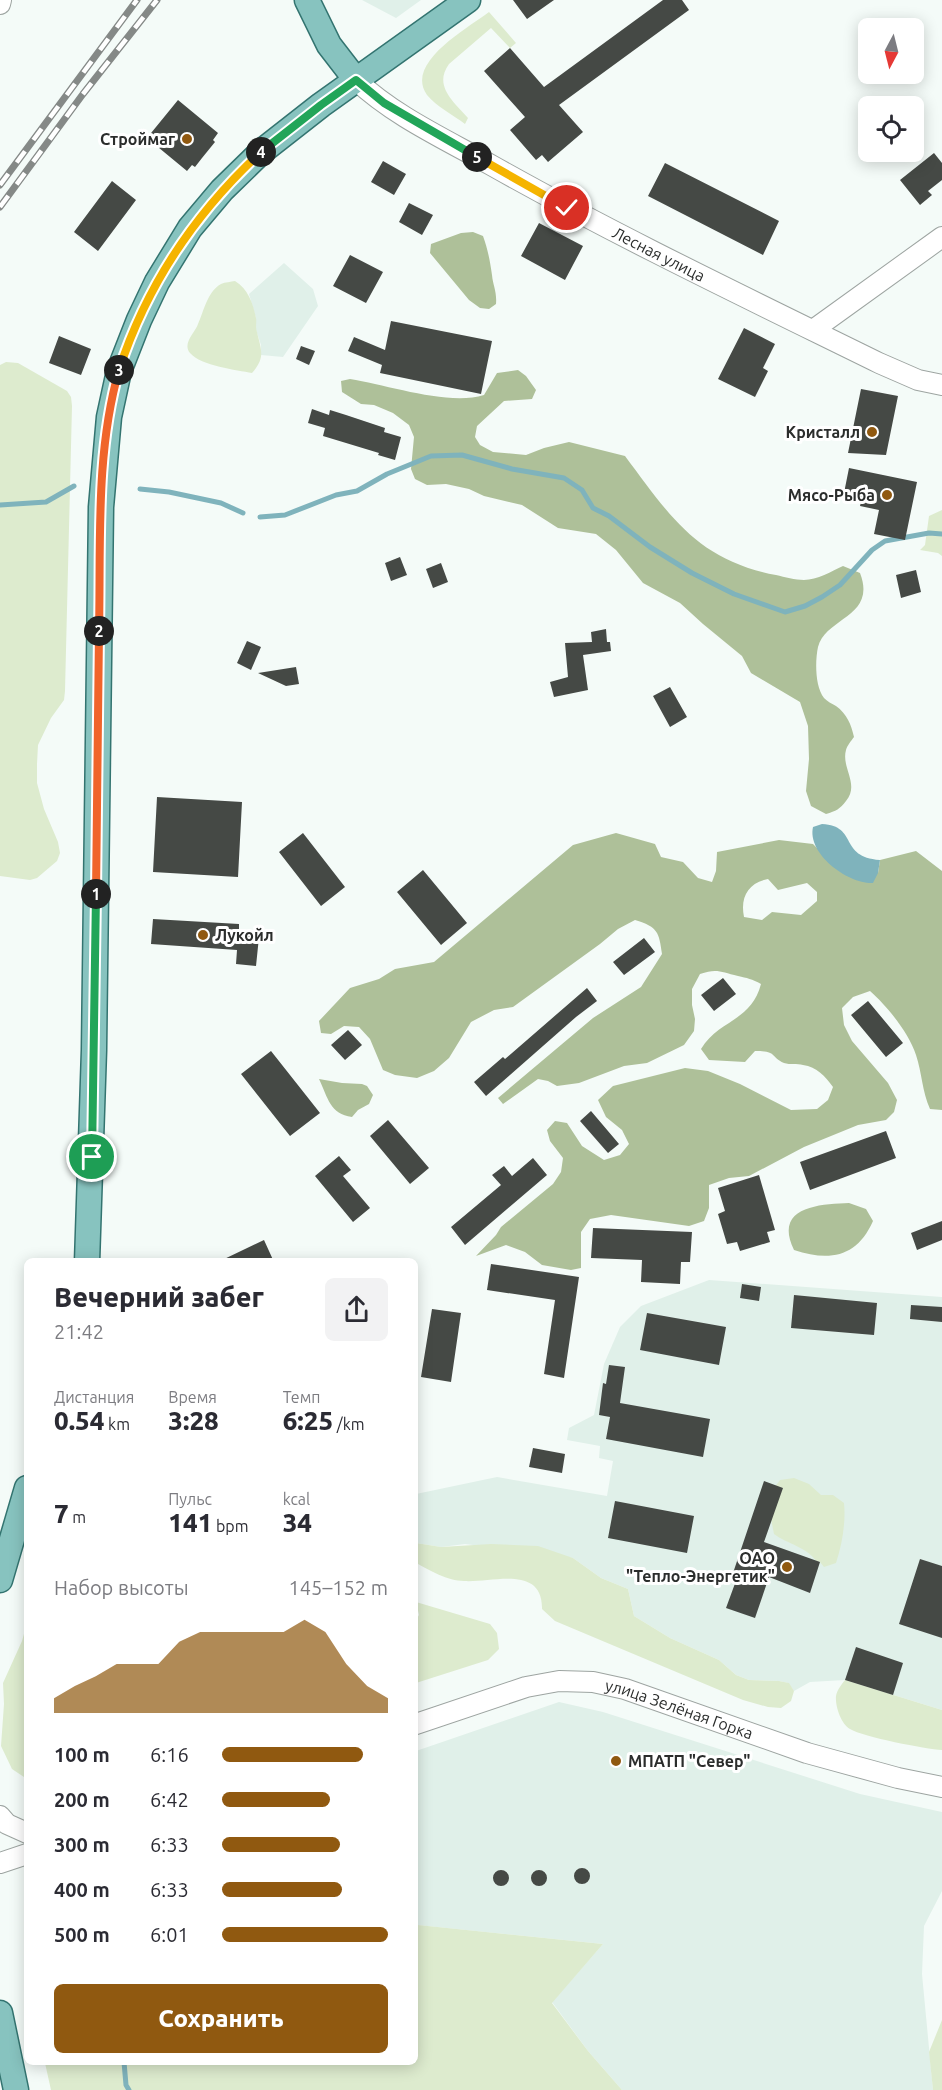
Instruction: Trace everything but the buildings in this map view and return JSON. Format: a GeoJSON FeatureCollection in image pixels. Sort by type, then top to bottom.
{"type":"FeatureCollection","features":[{"type":"Feature","properties":{"kind":"main road"},"geometry":{"type":"LineString","coordinates":[[307,0],[329,45],[356,80]]}},
{"type":"Feature","properties":{"kind":"main road"},"geometry":{"type":"LineString","coordinates":[[87,1258],[94,1050],[101,507],[106,446],[114,392],[124,356],[157,282],[190,228],[222,190],[261,152],[321,105],[468,0]]}},
{"type":"Feature","properties":{"kind":"main road"},"geometry":{"type":"LineString","coordinates":[[0,1580],[24,1498]]}},
{"type":"Feature","properties":{"kind":"main road"},"geometry":{"type":"LineString","coordinates":[[0,2013],[16,2090]]}},
{"type":"Feature","properties":{"kind":"street","name":"Лесная улица"},"geometry":{"type":"LineString","coordinates":[[356,80],[392,108],[567,208],[902,374],[942,385]]}},
{"type":"Feature","properties":{"kind":"street"},"geometry":{"type":"LineString","coordinates":[[813,330],[942,237]]}},
{"type":"Feature","properties":{"kind":"street","name":"улица Зелёная Горка"},"geometry":{"type":"LineString","coordinates":[[418,1723],[526,1687],[559,1682],[592,1682],[635,1693],[807,1753],[898,1778],[942,1787]]}},
{"type":"Feature","properties":{"kind":"street"},"geometry":{"type":"LineString","coordinates":[[0,1815],[7,1824],[24,1832]]}},
{"type":"Feature","properties":{"kind":"street"},"geometry":{"type":"LineString","coordinates":[[0,1863],[24,1855]]}},
{"type":"Feature","properties":{"kind":"shaded area"},"geometry":{"type":"Polygon","coordinates":[[[362,0],[421,0],[396,18],[362,0]]]}},
{"type":"Feature","properties":{"kind":"shaded area"},"geometry":{"type":"Polygon","coordinates":[[[284,263],[313,289],[318,306],[283,357],[261,355],[256,318],[249,294],[284,263]]]}},
{"type":"Feature","properties":{"kind":"shaded area"},"geometry":{"type":"Polygon","coordinates":[[[709,1280],[942,1297],[942,1710],[845,1680],[810,1682],[794,1691],[788,1683],[749,1680],[736,1675],[719,1660],[670,1638],[634,1616],[628,1589],[601,1578],[573,1558],[465,1544],[441,1547],[418,1543],[418,1494],[497,1477],[607,1496],[613,1461],[599,1458],[600,1446],[567,1440],[569,1428],[594,1415],[604,1364],[620,1327],[641,1306],[709,1280]]]}},
{"type":"Feature","properties":{"kind":"shaded area"},"geometry":{"type":"Polygon","coordinates":[[[559,1702],[603,1712],[860,1794],[942,1812],[942,1891],[924,1926],[922,1974],[933,2090],[622,2090],[588,2051],[552,2002],[603,1944],[418,1925],[418,1750],[559,1702]]]}},
{"type":"Feature","properties":{"kind":"green space"},"geometry":{"type":"Polygon","coordinates":[[[489,12],[516,43],[510,48],[491,28],[449,64],[443,79],[444,87],[468,118],[465,124],[427,95],[422,83],[424,71],[431,59],[454,37],[489,12]]]}},
{"type":"Feature","properties":{"kind":"green space"},"geometry":{"type":"Polygon","coordinates":[[[473,232],[483,236],[489,256],[496,304],[489,309],[480,308],[469,300],[430,253],[431,244],[461,233],[473,232]]]}},
{"type":"Feature","properties":{"kind":"green space"},"geometry":{"type":"Polygon","coordinates":[[[235,281],[249,297],[256,318],[261,358],[252,373],[202,361],[190,353],[187,346],[212,292],[221,284],[235,281]]]}},
{"type":"Feature","properties":{"kind":"green space"},"geometry":{"type":"Polygon","coordinates":[[[6,362],[18,363],[67,391],[71,397],[72,406],[65,691],[64,700],[51,718],[38,745],[37,764],[37,783],[60,853],[57,861],[37,878],[30,880],[0,876],[0,365],[6,362]]]}},
{"type":"Feature","properties":{"kind":"green space"},"geometry":{"type":"Polygon","coordinates":[[[518,370],[526,376],[536,390],[532,399],[504,401],[477,426],[475,437],[480,445],[493,452],[526,455],[569,442],[625,456],[672,516],[705,547],[725,559],[749,568],[797,580],[814,579],[843,566],[860,573],[863,588],[862,599],[856,608],[823,637],[816,659],[817,681],[821,693],[846,716],[854,737],[847,748],[845,757],[851,782],[850,795],[840,808],[826,814],[811,806],[806,791],[809,759],[808,726],[800,702],[751,673],[742,656],[680,603],[643,583],[616,550],[596,534],[558,528],[522,505],[484,496],[469,489],[446,484],[427,485],[415,479],[411,469],[414,437],[409,425],[393,413],[374,405],[361,404],[342,392],[341,381],[350,379],[436,396],[469,398],[484,395],[497,373],[518,370]]]}},
{"type":"Feature","properties":{"kind":"green space"},"geometry":{"type":"Polygon","coordinates":[[[942,510],[942,556],[938,553],[920,550],[925,545],[929,516],[942,510]]]}},
{"type":"Feature","properties":{"kind":"green space"},"geometry":{"type":"Polygon","coordinates":[[[616,833],[655,844],[661,857],[683,862],[698,878],[712,882],[716,871],[717,852],[779,840],[813,844],[818,849],[878,873],[880,860],[916,851],[942,871],[942,1110],[930,1109],[913,1047],[897,1020],[870,991],[853,997],[842,1008],[844,1025],[852,1041],[888,1083],[897,1100],[894,1112],[886,1120],[858,1125],[804,1147],[749,1176],[729,1178],[709,1185],[709,1208],[704,1221],[689,1226],[611,1215],[590,1219],[581,1232],[581,1268],[571,1270],[542,1265],[525,1252],[506,1245],[476,1256],[501,1227],[553,1184],[561,1172],[563,1158],[550,1141],[547,1130],[555,1121],[567,1123],[582,1146],[604,1160],[620,1155],[629,1144],[622,1130],[606,1117],[598,1100],[613,1086],[685,1068],[708,1071],[740,1084],[791,1110],[817,1109],[828,1100],[833,1087],[817,1070],[801,1064],[784,1063],[767,1052],[755,1051],[745,1062],[709,1060],[701,1049],[708,1039],[750,1006],[761,984],[747,978],[715,971],[700,974],[692,989],[694,1031],[684,1045],[647,1063],[624,1066],[579,1083],[557,1086],[538,1079],[503,1104],[498,1098],[593,1018],[641,987],[662,954],[656,931],[635,920],[618,929],[513,1007],[494,1010],[471,1022],[449,1058],[434,1071],[417,1078],[395,1075],[383,1070],[370,1039],[359,1027],[344,1026],[331,1034],[321,1033],[319,1021],[350,988],[379,979],[395,969],[434,962],[573,845],[616,833]],[[768,879],[755,884],[747,892],[743,903],[744,917],[762,920],[772,912],[801,915],[817,901],[817,892],[807,883],[778,890],[768,879]]]}},
{"type":"Feature","properties":{"kind":"green space"},"geometry":{"type":"Polygon","coordinates":[[[319,1079],[362,1084],[367,1086],[373,1095],[369,1104],[358,1110],[352,1117],[345,1115],[334,1109],[319,1079]]]}},
{"type":"Feature","properties":{"kind":"green space"},"geometry":{"type":"Polygon","coordinates":[[[849,1203],[866,1209],[873,1221],[859,1242],[841,1254],[831,1256],[819,1256],[794,1250],[789,1236],[794,1216],[813,1207],[849,1203]]]}},
{"type":"Feature","properties":{"kind":"green space"},"geometry":{"type":"Polygon","coordinates":[[[794,1478],[809,1484],[821,1495],[833,1495],[844,1503],[843,1533],[836,1563],[824,1567],[807,1552],[774,1534],[771,1519],[771,1492],[780,1480],[794,1478]]]}},
{"type":"Feature","properties":{"kind":"green space"},"geometry":{"type":"Polygon","coordinates":[[[418,1543],[441,1547],[491,1544],[538,1546],[573,1558],[601,1578],[628,1589],[634,1616],[670,1638],[719,1660],[736,1675],[749,1680],[789,1683],[794,1691],[791,1701],[781,1708],[743,1700],[555,1621],[542,1609],[540,1595],[534,1586],[525,1581],[501,1579],[464,1581],[439,1575],[418,1564],[418,1543]]]}},
{"type":"Feature","properties":{"kind":"green space"},"geometry":{"type":"Polygon","coordinates":[[[418,1603],[490,1624],[497,1633],[499,1649],[488,1660],[418,1682],[418,1603]]]}},
{"type":"Feature","properties":{"kind":"green space"},"geometry":{"type":"Polygon","coordinates":[[[24,1634],[24,1777],[12,1769],[1,1746],[3,1683],[24,1634]]]}},
{"type":"Feature","properties":{"kind":"green space"},"geometry":{"type":"Polygon","coordinates":[[[845,1680],[942,1710],[942,1750],[881,1739],[847,1727],[841,1719],[836,1700],[837,1692],[845,1680]]]}},
{"type":"Feature","properties":{"kind":"green space"},"geometry":{"type":"Polygon","coordinates":[[[418,1925],[603,1944],[552,2003],[588,2051],[622,2090],[51,2090],[45,2065],[418,2065],[418,1925]]]}},
{"type":"Feature","properties":{"kind":"green space"},"geometry":{"type":"Polygon","coordinates":[[[942,2020],[942,2090],[933,2090],[929,2052],[942,2020]]]}},
{"type":"Feature","properties":{"kind":"water"},"geometry":{"type":"Polygon","coordinates":[[[822,824],[841,830],[858,853],[867,858],[880,860],[878,873],[873,883],[863,882],[841,873],[823,857],[813,837],[813,827],[822,824]]]}},
{"type":"Feature","properties":{"kind":"waterway"},"geometry":{"type":"LineString","coordinates":[[260,517],[285,515],[336,495],[357,491],[387,474],[431,456],[462,455],[512,469],[564,478],[582,490],[593,508],[609,516],[650,547],[692,573],[734,594],[785,612],[805,606],[840,585],[872,550],[885,541],[929,533],[942,534]]}},
{"type":"Feature","properties":{"kind":"waterway"},"geometry":{"type":"LineString","coordinates":[[0,505],[46,502],[74,486]]}},
{"type":"Feature","properties":{"kind":"waterway"},"geometry":{"type":"LineString","coordinates":[[140,489],[169,492],[221,503],[243,513]]}},
{"type":"Feature","properties":{"kind":"waterway"},"geometry":{"type":"LineString","coordinates":[[124,2065],[126,2085],[129,2090]]}},
{"type":"Feature","properties":{"kind":"railway"},"geometry":{"type":"LineString","coordinates":[[0,185],[137,0]]}},
{"type":"Feature","properties":{"kind":"railway"},"geometry":{"type":"LineString","coordinates":[[0,207],[83,94],[157,0]]}},
{"type":"Feature","properties":{"kind":"place","name":"Строймаг"},"geometry":{"type":"Point","coordinates":[187,139]}},
{"type":"Feature","properties":{"kind":"place","name":"Кристалл"},"geometry":{"type":"Point","coordinates":[872,432]}},
{"type":"Feature","properties":{"kind":"place","name":"Мясо-Рыба"},"geometry":{"type":"Point","coordinates":[887,495]}},
{"type":"Feature","properties":{"kind":"place","name":"Лукойл"},"geometry":{"type":"Point","coordinates":[203,935]}},
{"type":"Feature","properties":{"kind":"place","name":"ОАО \"Тепло-Энергетик\""},"geometry":{"type":"Point","coordinates":[787,1567]}},
{"type":"Feature","properties":{"kind":"place","name":"МПАТП \"Север\""},"geometry":{"type":"Point","coordinates":[616,1761]}},
{"type":"Feature","properties":{"kind":"route"},"geometry":{"type":"LineString","coordinates":[[92,1157],[103,473],[109,417],[119,371],[130,340],[157,282],[190,228],[222,190],[261,152],[290,128],[356,80],[369,92],[400,113],[567,208]]}}]}
